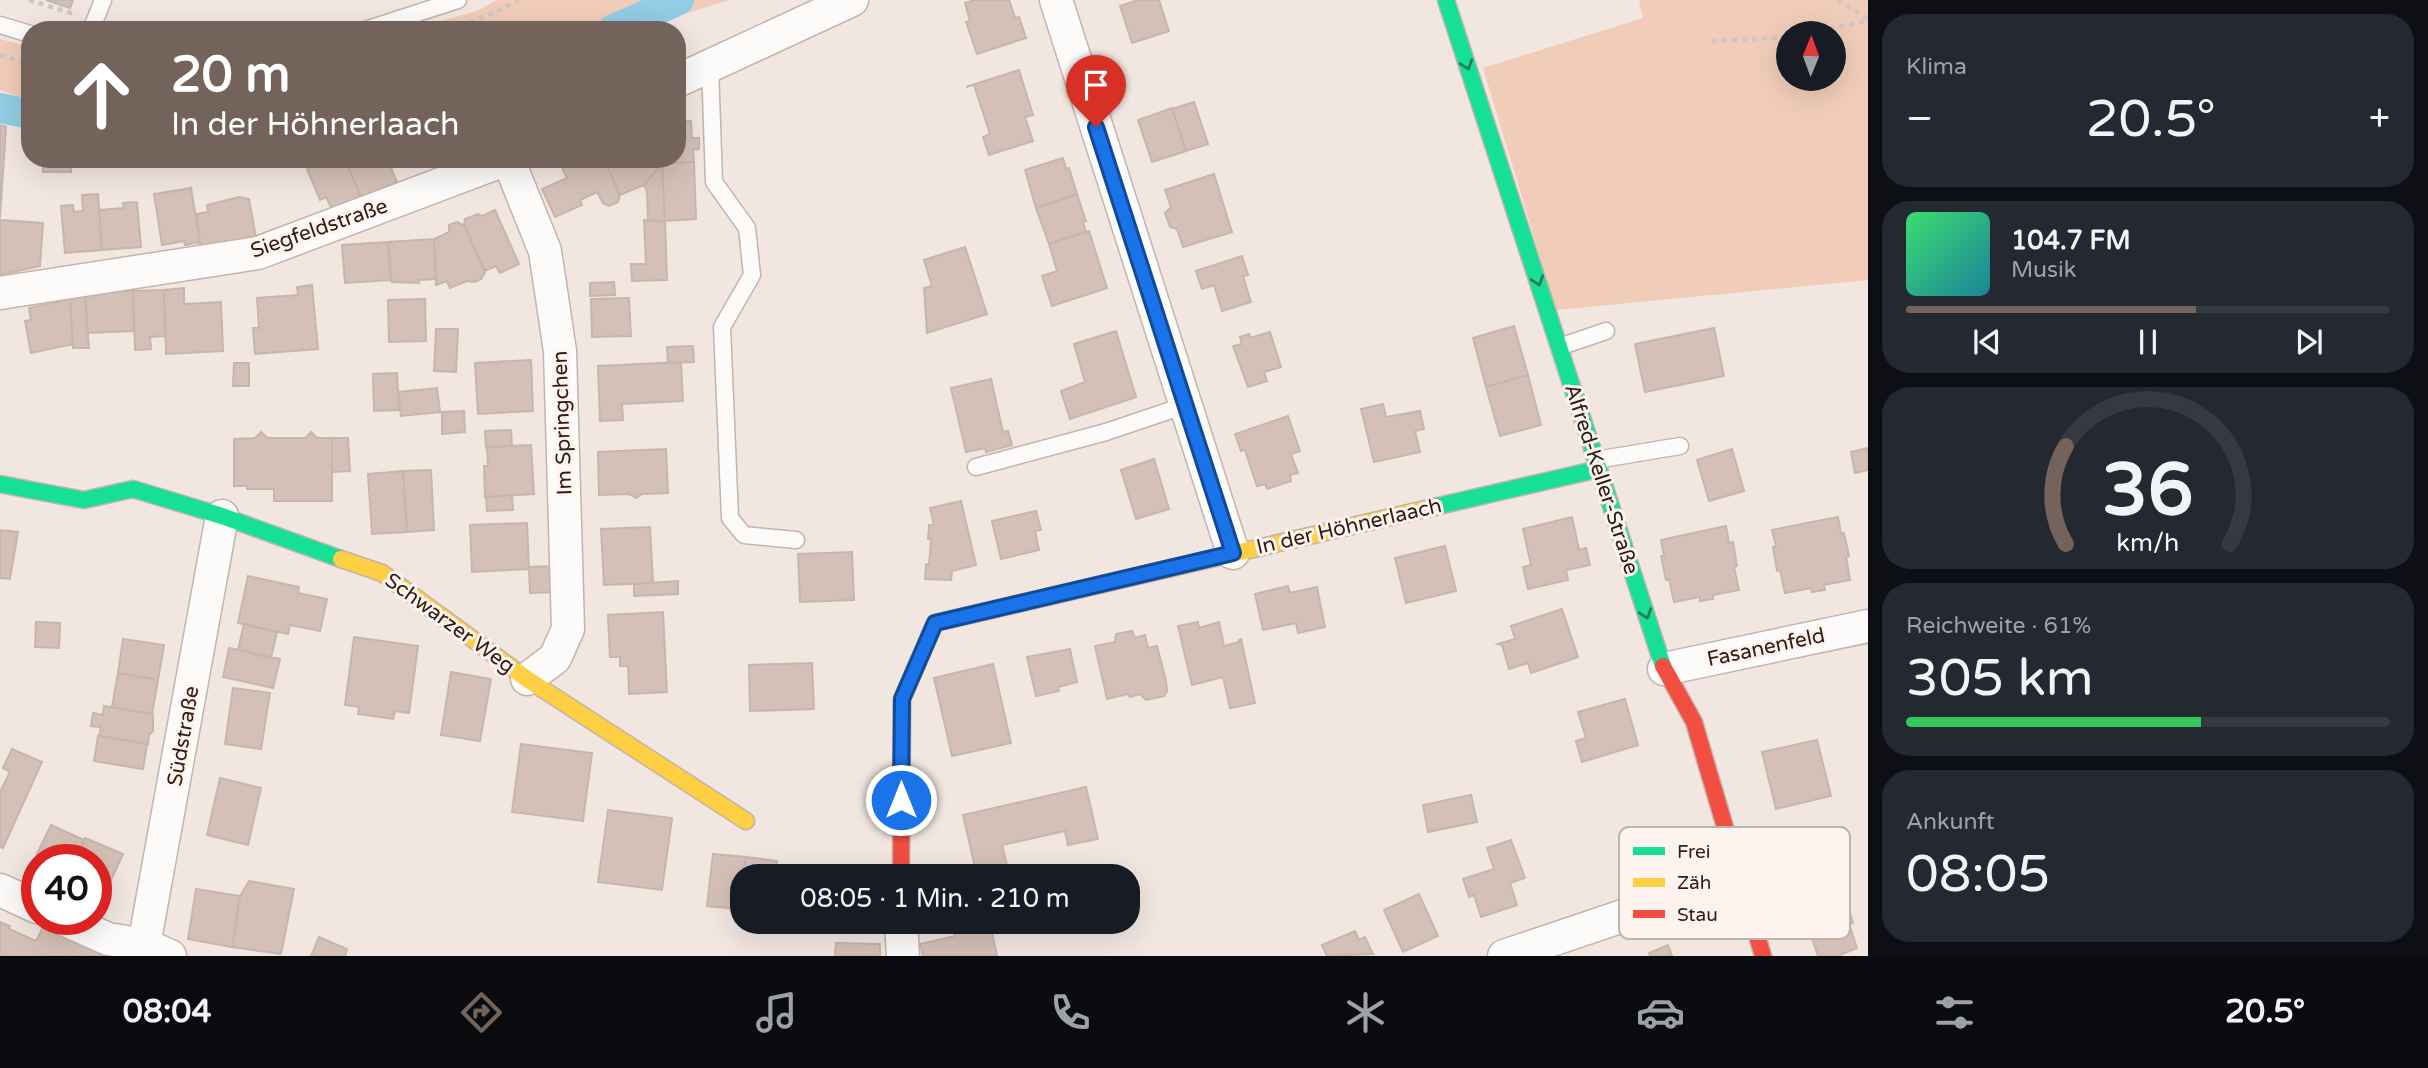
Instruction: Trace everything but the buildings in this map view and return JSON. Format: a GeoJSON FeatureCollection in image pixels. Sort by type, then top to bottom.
{"type":"FeatureCollection","features":[{"type":"Feature","properties":{"kind":"street"},"geometry":{"type":"LineString","coordinates":[[686,77],[852,0]]}},
{"type":"Feature","properties":{"kind":"street"},"geometry":{"type":"LineString","coordinates":[[1056,0],[1233,553]]}},
{"type":"Feature","properties":{"kind":"street","name":"Alfred-Keller-Straße"},"geometry":{"type":"LineString","coordinates":[[1446,0],[1664,669],[1694,722],[1724,827]]}},
{"type":"Feature","properties":{"kind":"street","name":"Siegfeldstraße"},"geometry":{"type":"LineString","coordinates":[[0,293],[258,253],[483,168]]}},
{"type":"Feature","properties":{"kind":"street","name":"Im Springchen"},"geometry":{"type":"LineString","coordinates":[[511,168],[545,251],[561,351],[568,629],[555,658],[527,679]]}},
{"type":"Feature","properties":{"kind":"street","name":"In der Höhnerlaach"},"geometry":{"type":"LineString","coordinates":[[901,864],[902,699],[935,623],[1598,465]]}},
{"type":"Feature","properties":{"kind":"street","name":"Schwarzer Weg"},"geometry":{"type":"LineString","coordinates":[[0,484],[84,500],[134,489],[222,516],[382,573],[527,679],[746,821]]}},
{"type":"Feature","properties":{"kind":"street","name":"Südstraße"},"geometry":{"type":"LineString","coordinates":[[152,952],[222,516]]}},
{"type":"Feature","properties":{"kind":"street","name":"Fasanenfeld"},"geometry":{"type":"LineString","coordinates":[[1664,669],[1868,626]]}},
{"type":"Feature","properties":{"kind":"street"},"geometry":{"type":"LineString","coordinates":[[0,890],[21,900]]}},
{"type":"Feature","properties":{"kind":"street"},"geometry":{"type":"LineString","coordinates":[[1504,956],[1549,949],[1619,922]]}},
{"type":"Feature","properties":{"kind":"street"},"geometry":{"type":"LineString","coordinates":[[902,934],[903,956]]}},
{"type":"Feature","properties":{"kind":"street"},"geometry":{"type":"LineString","coordinates":[[99,935],[152,952]]}},
{"type":"Feature","properties":{"kind":"street","name":"Alfred-Keller-Straße"},"geometry":{"type":"LineString","coordinates":[[1758,939],[1763,956]]}},
{"type":"Feature","properties":{"kind":"lane"},"geometry":{"type":"LineString","coordinates":[[95,21],[103,0]]}},
{"type":"Feature","properties":{"kind":"lane"},"geometry":{"type":"LineString","coordinates":[[393,21],[458,0]]}},
{"type":"Feature","properties":{"kind":"lane"},"geometry":{"type":"LineString","coordinates":[[0,26],[21,32]]}},
{"type":"Feature","properties":{"kind":"lane"},"geometry":{"type":"LineString","coordinates":[[710,66],[714,182],[747,228],[752,275],[722,327],[730,518],[744,536],[796,540]]}},
{"type":"Feature","properties":{"kind":"lane"},"geometry":{"type":"LineString","coordinates":[[1559,347],[1606,331]]}},
{"type":"Feature","properties":{"kind":"lane"},"geometry":{"type":"LineString","coordinates":[[976,467],[1106,432],[1186,405]]}},
{"type":"Feature","properties":{"kind":"lane"},"geometry":{"type":"LineString","coordinates":[[1598,465],[1681,446]]}},
{"type":"Feature","properties":{"kind":"path"},"geometry":{"type":"LineString","coordinates":[[29,0],[83,21]]}},
{"type":"Feature","properties":{"kind":"path"},"geometry":{"type":"LineString","coordinates":[[473,21],[519,0]]}},
{"type":"Feature","properties":{"kind":"path"},"geometry":{"type":"LineString","coordinates":[[1838,0],[1868,20]]}},
{"type":"Feature","properties":{"kind":"path"},"geometry":{"type":"LineString","coordinates":[[1846,25],[1868,20]]}},
{"type":"Feature","properties":{"kind":"path"},"geometry":{"type":"LineString","coordinates":[[1712,41],[1776,38]]}},
{"type":"Feature","properties":{"kind":"path"},"geometry":{"type":"LineString","coordinates":[[0,55],[21,61]]}},
{"type":"Feature","properties":{"kind":"shaded area"},"geometry":{"type":"Polygon","coordinates":[[[497,0],[729,0],[662,21],[441,21],[477,11],[497,0]]]}},
{"type":"Feature","properties":{"kind":"shaded area"},"geometry":{"type":"Polygon","coordinates":[[[1641,0],[1868,0],[1868,280],[1556,310],[1483,68],[1643,18],[1641,0]]]}},
{"type":"Feature","properties":{"kind":"shaded area"},"geometry":{"type":"Polygon","coordinates":[[[0,39],[21,45],[21,97],[0,90],[0,39]]]}},
{"type":"Feature","properties":{"kind":"waterway"},"geometry":{"type":"LineString","coordinates":[[632,21],[679,0]]}},
{"type":"Feature","properties":{"kind":"waterway"},"geometry":{"type":"LineString","coordinates":[[0,108],[21,112]]}},
{"type":"Feature","properties":{"kind":"traffic: fast"},"geometry":{"type":"LineString","coordinates":[[1446,0],[1663,666]]}},
{"type":"Feature","properties":{"kind":"traffic: fast"},"geometry":{"type":"LineString","coordinates":[[1434,507],[1599,469]]}},
{"type":"Feature","properties":{"kind":"traffic: fast"},"geometry":{"type":"LineString","coordinates":[[0,484],[84,500],[133,489],[222,516],[341,559]]}},
{"type":"Feature","properties":{"kind":"traffic: slow"},"geometry":{"type":"LineString","coordinates":[[1150,573],[1434,507]]}},
{"type":"Feature","properties":{"kind":"traffic: slow"},"geometry":{"type":"LineString","coordinates":[[341,559],[382,573],[527,679],[746,821]]}},
{"type":"Feature","properties":{"kind":"traffic: jam"},"geometry":{"type":"LineString","coordinates":[[901,864],[902,699],[935,623],[1150,573]]}},
{"type":"Feature","properties":{"kind":"traffic: jam"},"geometry":{"type":"LineString","coordinates":[[1663,666],[1694,722],[1725,827]]}},
{"type":"Feature","properties":{"kind":"traffic: jam"},"geometry":{"type":"LineString","coordinates":[[1758,939],[1763,956]]}},
{"type":"Feature","properties":{"kind":"route"},"geometry":{"type":"LineString","coordinates":[[901,800],[902,699],[935,623],[1233,553],[1096,127]]}}]}
